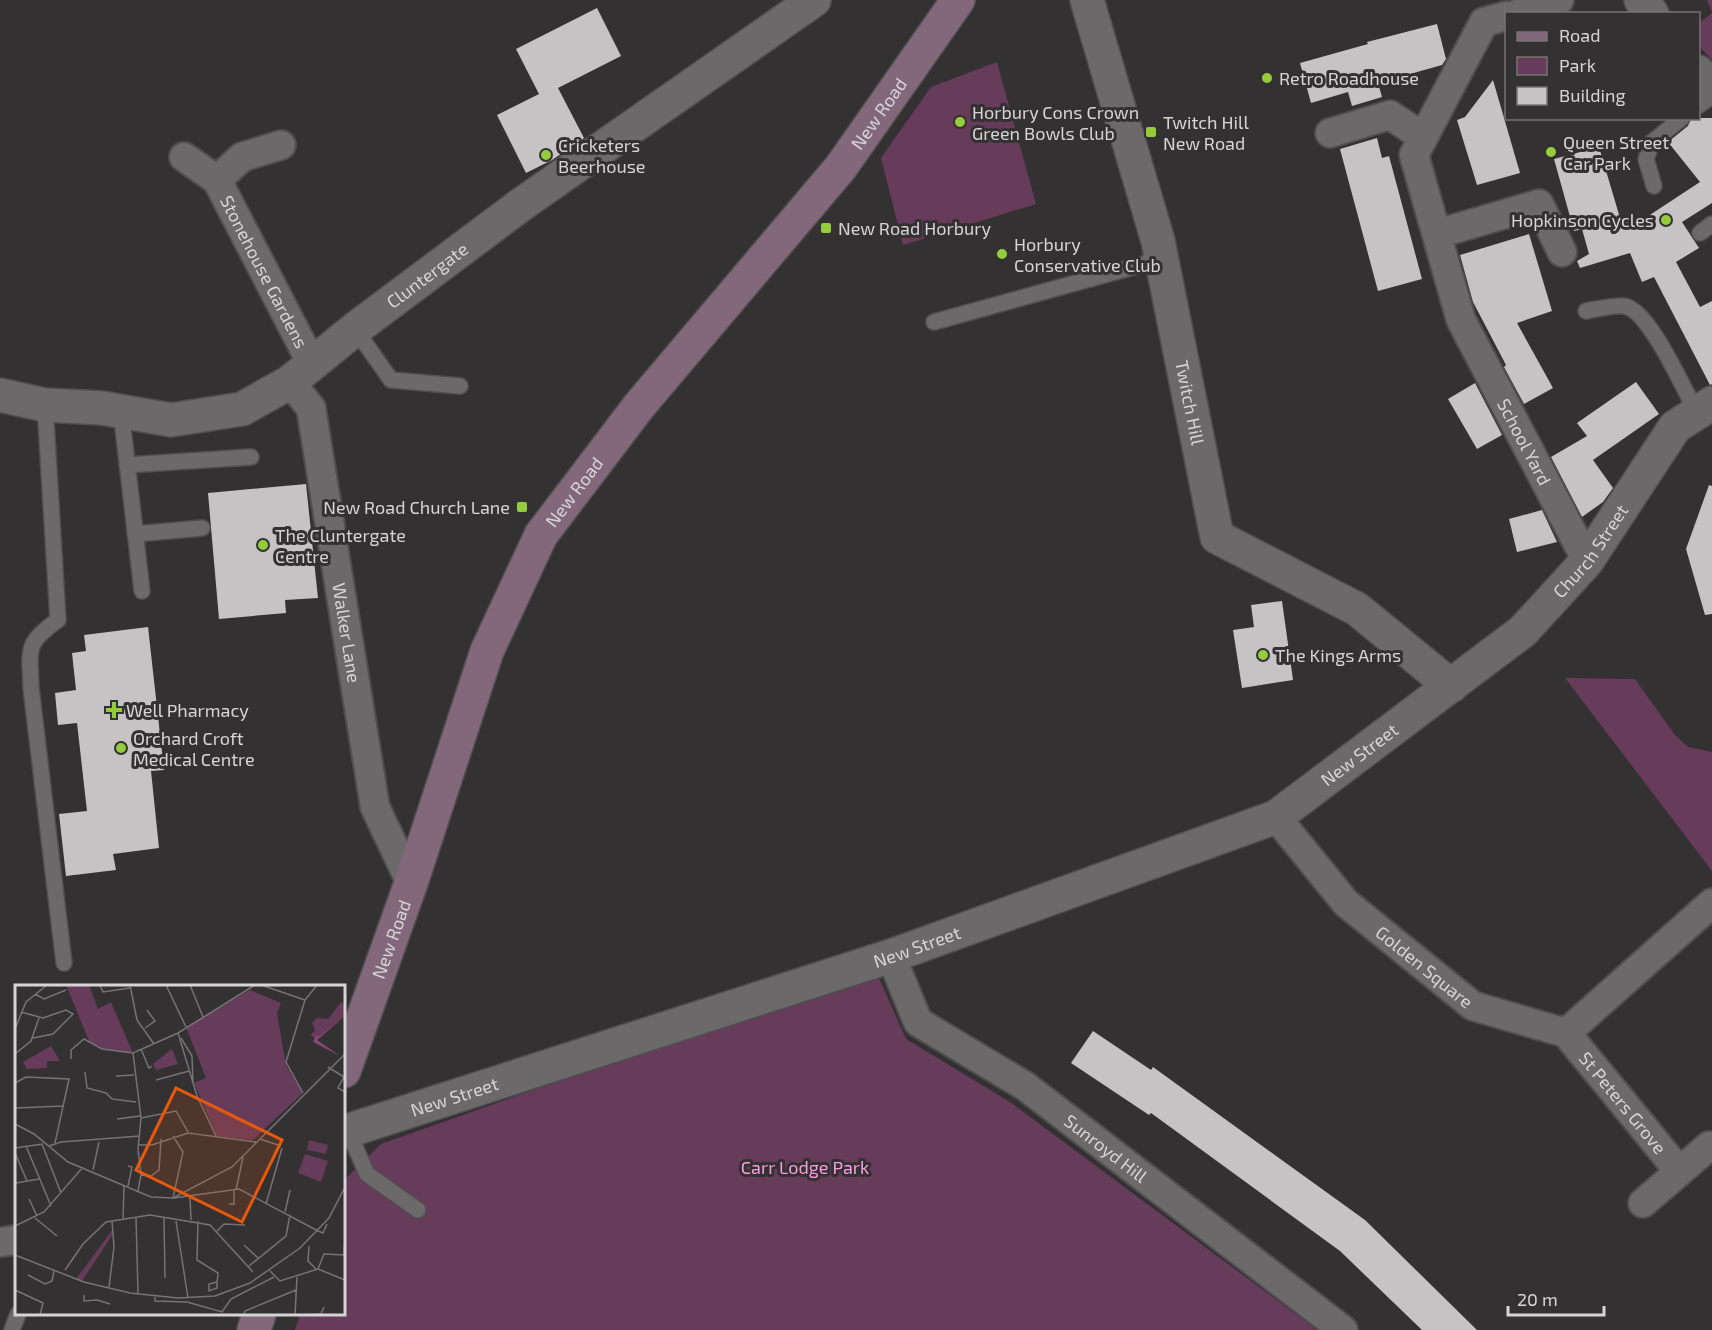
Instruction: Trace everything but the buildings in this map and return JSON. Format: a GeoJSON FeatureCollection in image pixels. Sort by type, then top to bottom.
{"type":"FeatureCollection","features":[{"type":"Feature","properties":{"kind":"main road","name":"New Road"},"geometry":{"type":"LineString","coordinates":[[345,1068],[411,883],[487,651],[541,535],[639,406],[841,167],[958,0]]}},
{"type":"Feature","properties":{"kind":"main road"},"geometry":{"type":"LineString","coordinates":[[254,1330],[259,1315]]}},
{"type":"Feature","properties":{"kind":"street","name":"Cluntergate"},"geometry":{"type":"LineString","coordinates":[[0,395],[45,405],[102,408],[171,420],[242,409],[301,373],[522,204],[814,0]]}},
{"type":"Feature","properties":{"kind":"street","name":"Twitch Hill"},"geometry":{"type":"LineString","coordinates":[[1087,0],[1158,241],[1218,537],[1357,609],[1450,686]]}},
{"type":"Feature","properties":{"kind":"street"},"geometry":{"type":"LineString","coordinates":[[1641,0],[1650,12]]}},
{"type":"Feature","properties":{"kind":"street","name":"School Yard"},"geometry":{"type":"LineString","coordinates":[[1505,16],[1484,22],[1414,155],[1461,320],[1587,561]]}},
{"type":"Feature","properties":{"kind":"street"},"geometry":{"type":"LineString","coordinates":[[1700,74],[1712,88]]}},
{"type":"Feature","properties":{"kind":"street"},"geometry":{"type":"LineString","coordinates":[[1330,133],[1390,115],[1423,137]]}},
{"type":"Feature","properties":{"kind":"street","name":"Stonehouse Gardens"},"geometry":{"type":"LineString","coordinates":[[217,180],[242,157],[281,145]]}},
{"type":"Feature","properties":{"kind":"street","name":"Stonehouse Gardens"},"geometry":{"type":"LineString","coordinates":[[184,157],[217,180],[301,373]]}},
{"type":"Feature","properties":{"kind":"street"},"geometry":{"type":"LineString","coordinates":[[1437,234],[1539,204],[1562,252]]}},
{"type":"Feature","properties":{"kind":"street","name":"Walker Lane"},"geometry":{"type":"LineString","coordinates":[[301,373],[311,408],[375,807],[411,883]]}},
{"type":"Feature","properties":{"kind":"street","name":"Church Street"},"geometry":{"type":"LineString","coordinates":[[1450,686],[1523,631],[1587,561],[1675,427],[1704,408]]}},
{"type":"Feature","properties":{"kind":"street","name":"New Street"},"geometry":{"type":"LineString","coordinates":[[346,1132],[891,956],[1276,817],[1450,686]]}},
{"type":"Feature","properties":{"kind":"street","name":"Golden Square"},"geometry":{"type":"LineString","coordinates":[[1276,817],[1346,903],[1473,1006],[1566,1033]]}},
{"type":"Feature","properties":{"kind":"street"},"geometry":{"type":"LineString","coordinates":[[1566,1033],[1712,903]]}},
{"type":"Feature","properties":{"kind":"street","name":"Sunroyd Hill"},"geometry":{"type":"LineString","coordinates":[[891,956],[918,1022],[1025,1086],[1343,1330]]}},
{"type":"Feature","properties":{"kind":"street","name":"St Peters Grove"},"geometry":{"type":"LineString","coordinates":[[1566,1033],[1679,1171]]}},
{"type":"Feature","properties":{"kind":"street","name":"St Peters Grove"},"geometry":{"type":"LineString","coordinates":[[1643,1203],[1709,1146]]}},
{"type":"Feature","properties":{"kind":"street"},"geometry":{"type":"LineString","coordinates":[[0,1242],[15,1240]]}},
{"type":"Feature","properties":{"kind":"lane"},"geometry":{"type":"LineString","coordinates":[[1654,186],[1646,159],[1652,142],[1680,120]]}},
{"type":"Feature","properties":{"kind":"lane"},"geometry":{"type":"LineString","coordinates":[[934,322],[1162,259]]}},
{"type":"Feature","properties":{"kind":"lane"},"geometry":{"type":"LineString","coordinates":[[1586,311],[1625,306],[1640,314],[1704,408]]}},
{"type":"Feature","properties":{"kind":"lane"},"geometry":{"type":"LineString","coordinates":[[356,329],[391,380],[460,386]]}},
{"type":"Feature","properties":{"kind":"lane"},"geometry":{"type":"LineString","coordinates":[[45,405],[58,620],[38,634],[30,649],[31,688],[64,963]]}},
{"type":"Feature","properties":{"kind":"lane"},"geometry":{"type":"LineString","coordinates":[[121,411],[142,591]]}},
{"type":"Feature","properties":{"kind":"lane"},"geometry":{"type":"LineString","coordinates":[[127,465],[251,457]]}},
{"type":"Feature","properties":{"kind":"lane"},"geometry":{"type":"LineString","coordinates":[[135,534],[202,528]]}},
{"type":"Feature","properties":{"kind":"lane"},"geometry":{"type":"LineString","coordinates":[[346,1132],[367,1174],[418,1210]]}},
{"type":"Feature","properties":{"kind":"green space"},"geometry":{"type":"Polygon","coordinates":[[[1707,0],[1712,0],[1712,13],[1707,0]]]}},
{"type":"Feature","properties":{"kind":"green space"},"geometry":{"type":"Polygon","coordinates":[[[1712,13],[1712,60],[1700,47],[1700,22],[1712,13]]]}},
{"type":"Feature","properties":{"kind":"green space","name":"Horbury Cons Crown Green Bowls Club"},"geometry":{"type":"Polygon","coordinates":[[[997,62],[1036,204],[903,245],[881,158],[931,87],[997,62]]]}},
{"type":"Feature","properties":{"kind":"green space"},"geometry":{"type":"Polygon","coordinates":[[[1565,678],[1635,679],[1675,735],[1688,747],[1712,752],[1712,871],[1565,678]]]}},
{"type":"Feature","properties":{"kind":"green space","name":"Carr Lodge Park"},"geometry":{"type":"Polygon","coordinates":[[[875,969],[906,1039],[1010,1102],[1317,1330],[295,1330],[300,1315],[345,1315],[345,1179],[381,1144],[875,969]]]}},
{"type":"Feature","properties":{"kind":"place","name":"Retro Roadhouse"},"geometry":{"type":"Point","coordinates":[1267,78]}},
{"type":"Feature","properties":{"kind":"place","name":"Horbury Cons Crown Green Bowls Club"},"geometry":{"type":"Point","coordinates":[960,122]}},
{"type":"Feature","properties":{"kind":"place","name":"Twitch Hill New Road"},"geometry":{"type":"Point","coordinates":[1151,132]}},
{"type":"Feature","properties":{"kind":"place","name":"Queen Street Car Park"},"geometry":{"type":"Point","coordinates":[1551,152]}},
{"type":"Feature","properties":{"kind":"place","name":"Cricketers Beerhouse"},"geometry":{"type":"Point","coordinates":[546,155]}},
{"type":"Feature","properties":{"kind":"place","name":"Hopkinson Cycles"},"geometry":{"type":"Point","coordinates":[1666,220]}},
{"type":"Feature","properties":{"kind":"place","name":"New Road Horbury"},"geometry":{"type":"Point","coordinates":[826,228]}},
{"type":"Feature","properties":{"kind":"place","name":"Horbury Conservative Club"},"geometry":{"type":"Point","coordinates":[1002,254]}},
{"type":"Feature","properties":{"kind":"place","name":"New Road Church Lane"},"geometry":{"type":"Point","coordinates":[522,507]}},
{"type":"Feature","properties":{"kind":"place","name":"The Cluntergate Centre"},"geometry":{"type":"Point","coordinates":[263,545]}},
{"type":"Feature","properties":{"kind":"place","name":"The Kings Arms"},"geometry":{"type":"Point","coordinates":[1263,655]}},
{"type":"Feature","properties":{"kind":"place","name":"Well Pharmacy"},"geometry":{"type":"Point","coordinates":[114,710]}},
{"type":"Feature","properties":{"kind":"place","name":"Orchard Croft Medical Centre"},"geometry":{"type":"Point","coordinates":[121,748]}}]}
